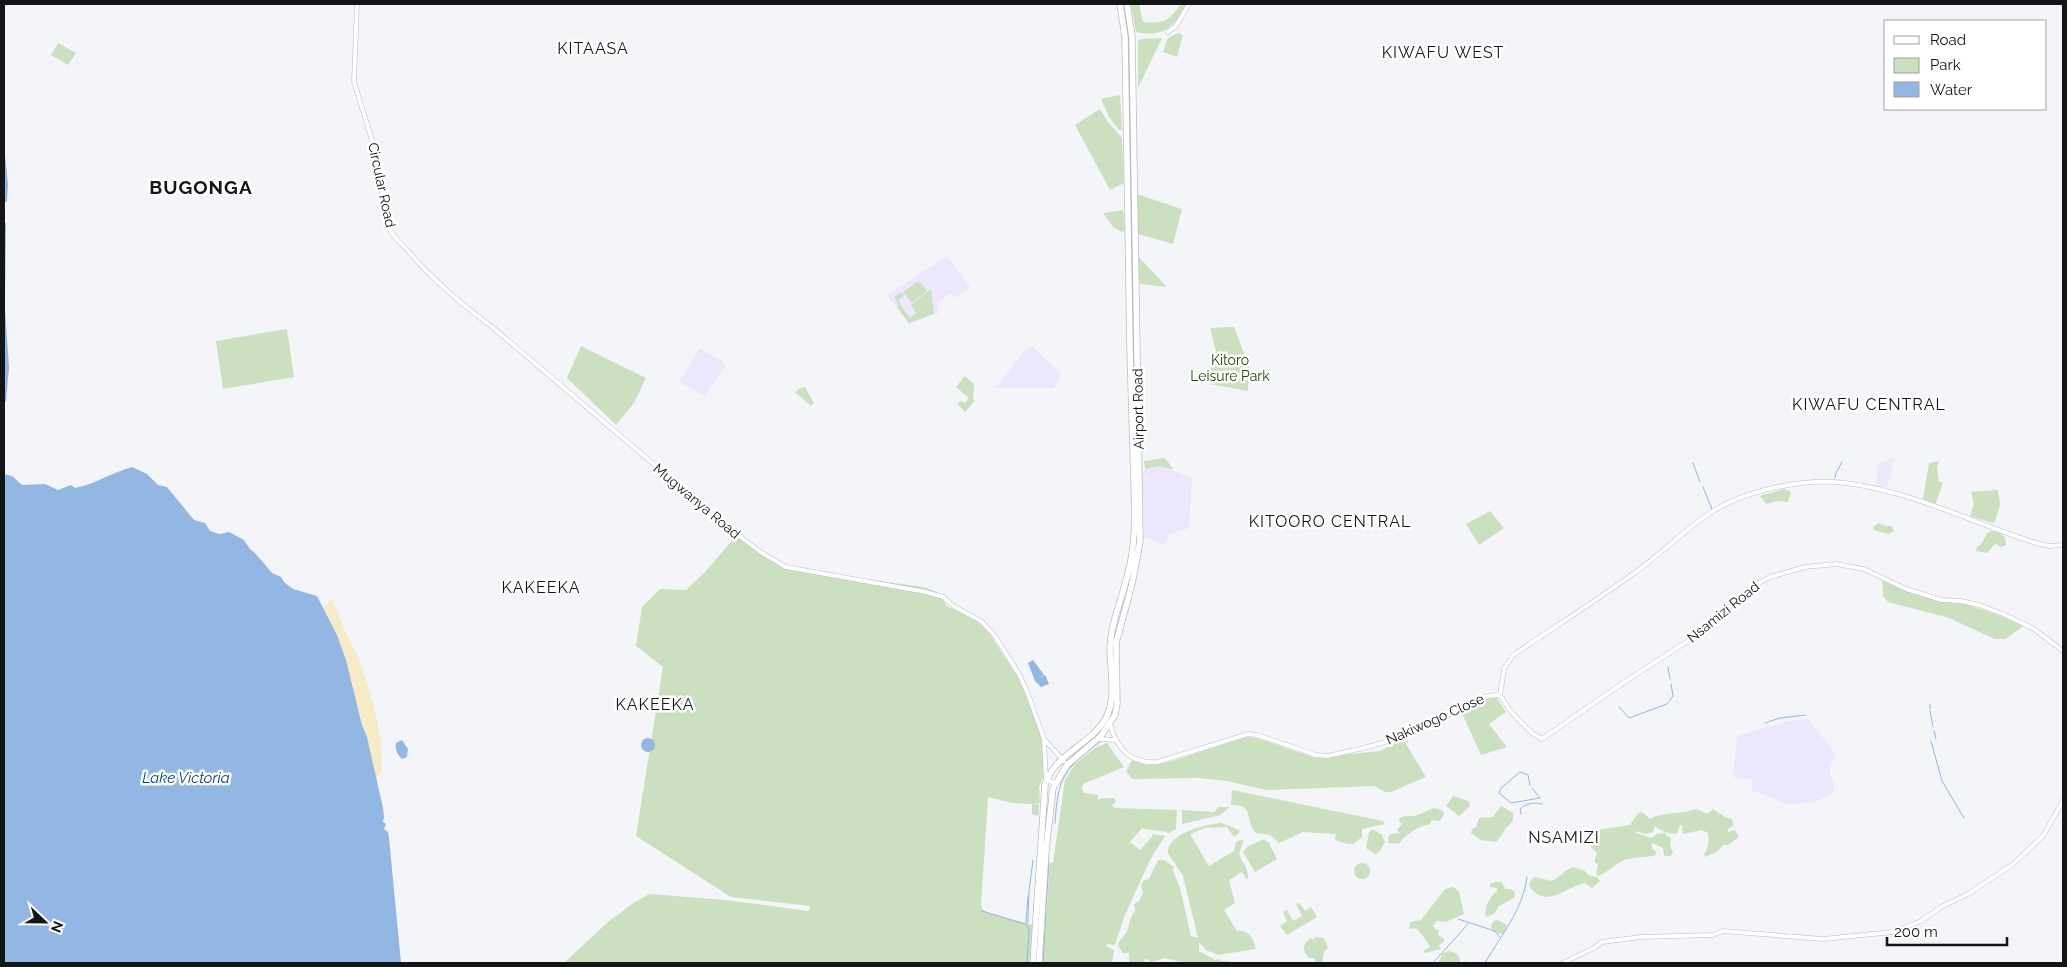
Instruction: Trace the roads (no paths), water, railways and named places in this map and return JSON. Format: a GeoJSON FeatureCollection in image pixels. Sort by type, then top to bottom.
{"type":"FeatureCollection","features":[{"type":"Feature","properties":{"kind":"highway","name":"Airport Road"},"geometry":{"type":"LineString","coordinates":[[1120,4],[1125,37],[1132,208]]}},
{"type":"Feature","properties":{"kind":"highway","name":"Airport Road"},"geometry":{"type":"LineString","coordinates":[[1054,785],[1067,764],[1094,741],[1110,724],[1114,706],[1111,639],[1132,557],[1135,517],[1130,370],[1132,37],[1127,4]]}},
{"type":"Feature","properties":{"kind":"highway","name":"Airport Road"},"geometry":{"type":"LineString","coordinates":[[1046,782],[1062,759],[1102,725],[1114,706]]}},
{"type":"Feature","properties":{"kind":"highway"},"geometry":{"type":"LineString","coordinates":[[1034,963],[1046,782]]}},
{"type":"Feature","properties":{"kind":"highway"},"geometry":{"type":"LineString","coordinates":[[1039,963],[1046,850],[1054,785]]}},
{"type":"Feature","properties":{"kind":"street","name":"Circular Road"},"geometry":{"type":"LineString","coordinates":[[357,4],[354,82],[373,143],[389,228],[393,236],[416,262],[453,297],[491,326]]}},
{"type":"Feature","properties":{"kind":"street"},"geometry":{"type":"LineString","coordinates":[[1168,32],[1176,26],[1188,4]]}},
{"type":"Feature","properties":{"kind":"street","name":"Mugwanya Road"},"geometry":{"type":"LineString","coordinates":[[491,326],[762,554],[795,569],[910,589],[943,597],[955,607],[981,621],[995,636],[1019,674],[1044,738]]}},
{"type":"Feature","properties":{"kind":"street"},"geometry":{"type":"LineString","coordinates":[[1500,695],[1504,669],[1514,655],[1634,574],[1712,512],[1731,502],[1758,492],[1798,484],[1832,482],[1854,484],[1906,497],[2036,543],[2049,546],[2063,545]]}},
{"type":"Feature","properties":{"kind":"street","name":"Nsamizi Road"},"geometry":{"type":"LineString","coordinates":[[1500,695],[1511,712],[1532,733],[1542,739],[1697,635],[1752,586],[1785,571],[1819,564],[1836,564],[1864,569],[1906,589],[1942,600],[1961,601],[1989,609],[2034,629],[2063,651]]}},
{"type":"Feature","properties":{"kind":"street","name":"Nakiwogo Close"},"geometry":{"type":"LineString","coordinates":[[1114,740],[1128,755],[1149,763],[1158,762],[1248,734],[1258,735],[1316,755],[1328,756],[1401,737],[1491,694],[1500,695]]}},
{"type":"Feature","properties":{"kind":"street"},"geometry":{"type":"LineString","coordinates":[[1094,741],[1105,738],[1114,740],[1110,724]]}},
{"type":"Feature","properties":{"kind":"street"},"geometry":{"type":"LineString","coordinates":[[1044,738],[1067,764]]}},
{"type":"Feature","properties":{"kind":"street"},"geometry":{"type":"LineString","coordinates":[[1044,738],[1046,782],[1054,785]]}},
{"type":"Feature","properties":{"kind":"street"},"geometry":{"type":"LineString","coordinates":[[1563,963],[1602,942],[1641,937],[1713,935],[1723,931],[1823,939],[1893,932],[1921,921],[1941,907],[1968,894],[2012,865],[2043,836],[2063,801]]}},
{"type":"Feature","properties":{"kind":"water"},"geometry":{"type":"Polygon","coordinates":[[[4,144],[8,184],[7,202],[4,202],[4,144]]]}},
{"type":"Feature","properties":{"kind":"water"},"geometry":{"type":"Polygon","coordinates":[[[4,223],[6,223],[5,308],[9,368],[6,401],[4,404],[4,223]]]}},
{"type":"Feature","properties":{"kind":"water","name":"Lake Victoria"},"geometry":{"type":"Polygon","coordinates":[[[132,467],[147,474],[158,485],[167,487],[194,520],[205,523],[210,531],[219,534],[229,532],[244,540],[272,573],[281,577],[285,583],[293,589],[317,596],[337,635],[346,660],[362,725],[367,737],[383,808],[383,822],[386,824],[384,829],[388,832],[389,838],[401,963],[4,963],[4,474],[12,476],[22,485],[45,484],[58,490],[71,485],[75,488],[82,486],[132,467]]]}},
{"type":"Feature","properties":{"kind":"water"},"geometry":{"type":"Polygon","coordinates":[[[1033,660],[1044,675],[1039,678],[1045,675],[1049,684],[1041,687],[1035,681],[1028,663],[1033,660]]]}},
{"type":"Feature","properties":{"kind":"water"},"geometry":{"type":"Polygon","coordinates":[[[648,738],[653,740],[655,745],[653,750],[648,752],[643,750],[641,745],[643,740],[648,738]]]}},
{"type":"Feature","properties":{"kind":"water"},"geometry":{"type":"Polygon","coordinates":[[[402,740],[408,749],[407,757],[402,759],[397,752],[396,743],[402,740]]]}},
{"type":"Feature","properties":{"kind":"waterway"},"geometry":{"type":"LineString","coordinates":[[1835,478],[1842,462]]}},
{"type":"Feature","properties":{"kind":"waterway"},"geometry":{"type":"LineString","coordinates":[[1693,463],[1700,482]]}},
{"type":"Feature","properties":{"kind":"waterway"},"geometry":{"type":"LineString","coordinates":[[1703,487],[1712,509]]}},
{"type":"Feature","properties":{"kind":"waterway"},"geometry":{"type":"LineString","coordinates":[[1668,667],[1670,679]]}},
{"type":"Feature","properties":{"kind":"waterway"},"geometry":{"type":"LineString","coordinates":[[1619,707],[1629,718],[1667,704],[1673,696],[1671,684]]}},
{"type":"Feature","properties":{"kind":"waterway"},"geometry":{"type":"LineString","coordinates":[[1439,722],[1473,704],[1493,697]]}},
{"type":"Feature","properties":{"kind":"waterway"},"geometry":{"type":"LineString","coordinates":[[1930,704],[1930,709]]}},
{"type":"Feature","properties":{"kind":"waterway"},"geometry":{"type":"LineString","coordinates":[[1930,711],[1931,716]]}},
{"type":"Feature","properties":{"kind":"waterway"},"geometry":{"type":"LineString","coordinates":[[1765,723],[1780,718],[1806,715]]}},
{"type":"Feature","properties":{"kind":"waterway"},"geometry":{"type":"LineString","coordinates":[[1931,717],[1933,727]]}},
{"type":"Feature","properties":{"kind":"waterway"},"geometry":{"type":"LineString","coordinates":[[1934,731],[1936,739]]}},
{"type":"Feature","properties":{"kind":"waterway"},"geometry":{"type":"LineString","coordinates":[[1055,823],[1058,794],[1065,775],[1079,759],[1101,741]]}},
{"type":"Feature","properties":{"kind":"waterway"},"geometry":{"type":"LineString","coordinates":[[1931,741],[1942,781],[1964,818]]}},
{"type":"Feature","properties":{"kind":"waterway"},"geometry":{"type":"LineString","coordinates":[[1530,785],[1528,775],[1520,772],[1501,788],[1499,793],[1511,803],[1540,798],[1532,788]]}},
{"type":"Feature","properties":{"kind":"waterway"},"geometry":{"type":"LineString","coordinates":[[1521,814],[1520,809],[1525,805],[1542,804]]}},
{"type":"Feature","properties":{"kind":"waterway"},"geometry":{"type":"LineString","coordinates":[[982,911],[1025,924],[1028,922],[1033,860]]}},
{"type":"Feature","properties":{"kind":"waterway"},"geometry":{"type":"LineString","coordinates":[[1046,908],[1049,862]]}},
{"type":"Feature","properties":{"kind":"waterway"},"geometry":{"type":"LineString","coordinates":[[1485,963],[1516,911],[1525,889],[1527,877]]}},
{"type":"Feature","properties":{"kind":"waterway"},"geometry":{"type":"LineString","coordinates":[[1026,922],[1028,896]]}},
{"type":"Feature","properties":{"kind":"waterway"},"geometry":{"type":"LineString","coordinates":[[1043,963],[1046,910]]}},
{"type":"Feature","properties":{"kind":"waterway"},"geometry":{"type":"LineString","coordinates":[[1458,919],[1495,931],[1500,937]]}},
{"type":"Feature","properties":{"kind":"waterway"},"geometry":{"type":"LineString","coordinates":[[1433,963],[1468,924]]}},
{"type":"Feature","properties":{"kind":"waterway"},"geometry":{"type":"LineString","coordinates":[[1027,925],[1029,929],[1027,963]]}},
{"type":"Feature","properties":{"kind":"waterway"},"geometry":{"type":"LineString","coordinates":[[1423,963],[1428,963]]}},
{"type":"Feature","properties":{"kind":"district","name":"KITAASA"},"geometry":{"type":"Point","coordinates":[593,48]}},
{"type":"Feature","properties":{"kind":"district","name":"KIWAFU WEST"},"geometry":{"type":"Point","coordinates":[1443,52]}},
{"type":"Feature","properties":{"kind":"district","name":"BUGONGA"},"geometry":{"type":"Point","coordinates":[201,187]}},
{"type":"Feature","properties":{"kind":"district","name":"KIWAFU CENTRAL"},"geometry":{"type":"Point","coordinates":[1869,404]}},
{"type":"Feature","properties":{"kind":"district","name":"KITOORO CENTRAL"},"geometry":{"type":"Point","coordinates":[1330,521]}},
{"type":"Feature","properties":{"kind":"district","name":"KAKEEKA"},"geometry":{"type":"Point","coordinates":[541,587]}},
{"type":"Feature","properties":{"kind":"district","name":"KAKEEKA"},"geometry":{"type":"Point","coordinates":[655,704]}},
{"type":"Feature","properties":{"kind":"district","name":"NSAMIZI"},"geometry":{"type":"Point","coordinates":[1564,837]}},
{"type":"Feature","properties":{"kind":"park label","name":"Kitoro Leisure Park"},"geometry":{"type":"Point","coordinates":[1230,368]}}]}
